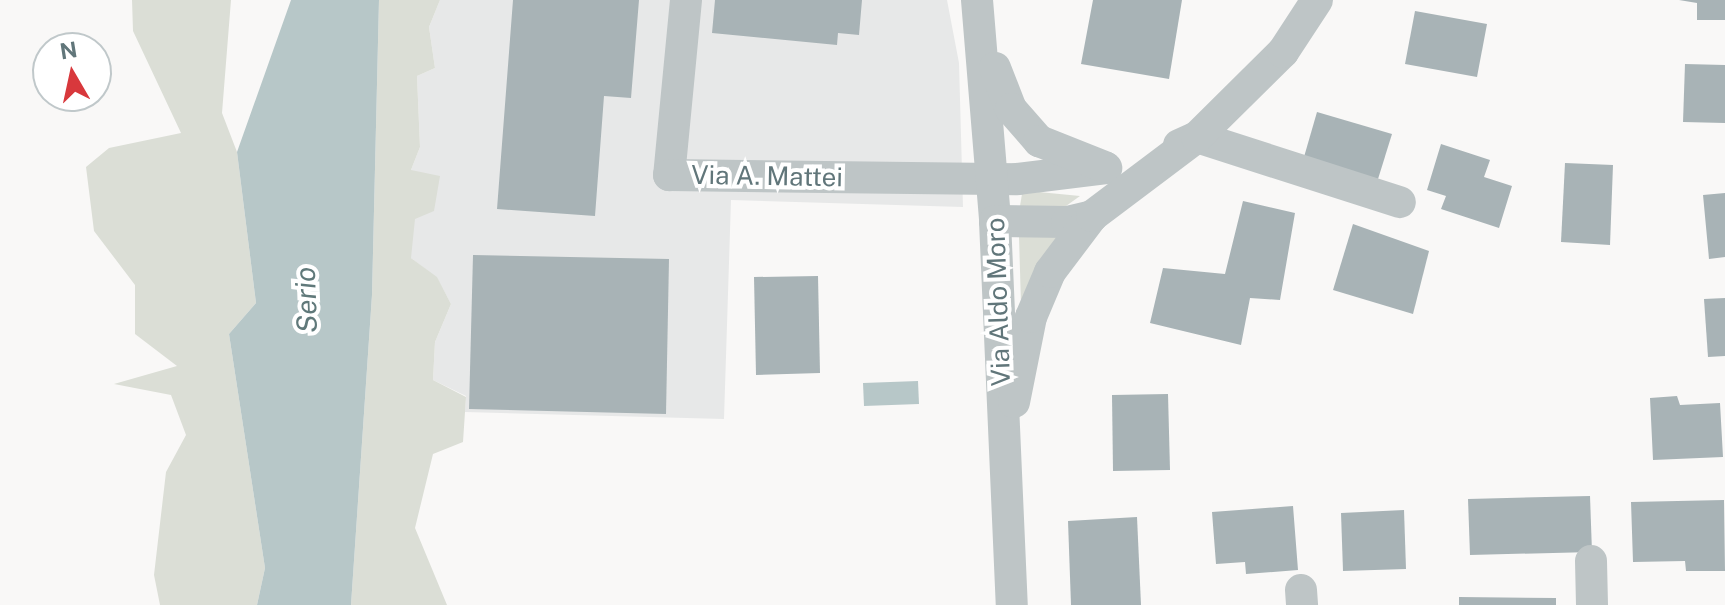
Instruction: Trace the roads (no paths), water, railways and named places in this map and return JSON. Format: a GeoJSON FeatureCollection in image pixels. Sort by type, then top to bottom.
{"type":"FeatureCollection","features":[{"type":"Feature","properties":{"kind":"street","name":"Via A. Mattei"},"geometry":{"type":"LineString","coordinates":[[686,0],[669,175],[993,176]]}},
{"type":"Feature","properties":{"kind":"street","name":"Via Aldo Moro"},"geometry":{"type":"LineString","coordinates":[[977,0],[983,35],[993,176],[1012,605]]}},
{"type":"Feature","properties":{"kind":"street"},"geometry":{"type":"LineString","coordinates":[[1004,456],[1031,317],[1050,272],[1092,216],[1197,137],[1283,52],[1317,0]]}},
{"type":"Feature","properties":{"kind":"street"},"geometry":{"type":"LineString","coordinates":[[983,35],[1011,109],[1039,141],[1106,168]]}},
{"type":"Feature","properties":{"kind":"street"},"geometry":{"type":"LineString","coordinates":[[993,176],[1068,177],[1106,168],[1197,137],[1400,202]]}},
{"type":"Feature","properties":{"kind":"street"},"geometry":{"type":"LineString","coordinates":[[995,221],[1067,222],[1092,216]]}},
{"type":"Feature","properties":{"kind":"street"},"geometry":{"type":"LineString","coordinates":[[1591,561],[1592,605]]}},
{"type":"Feature","properties":{"kind":"water","name":"Serio"},"geometry":{"type":"Polygon","coordinates":[[[291,0],[379,0],[372,295],[351,605],[257,605],[265,568],[229,334],[256,303],[237,152],[291,0]]]}},
{"type":"Feature","properties":{"kind":"water"},"geometry":{"type":"Polygon","coordinates":[[[918,381],[919,404],[864,406],[863,383],[918,381]]]}}]}
